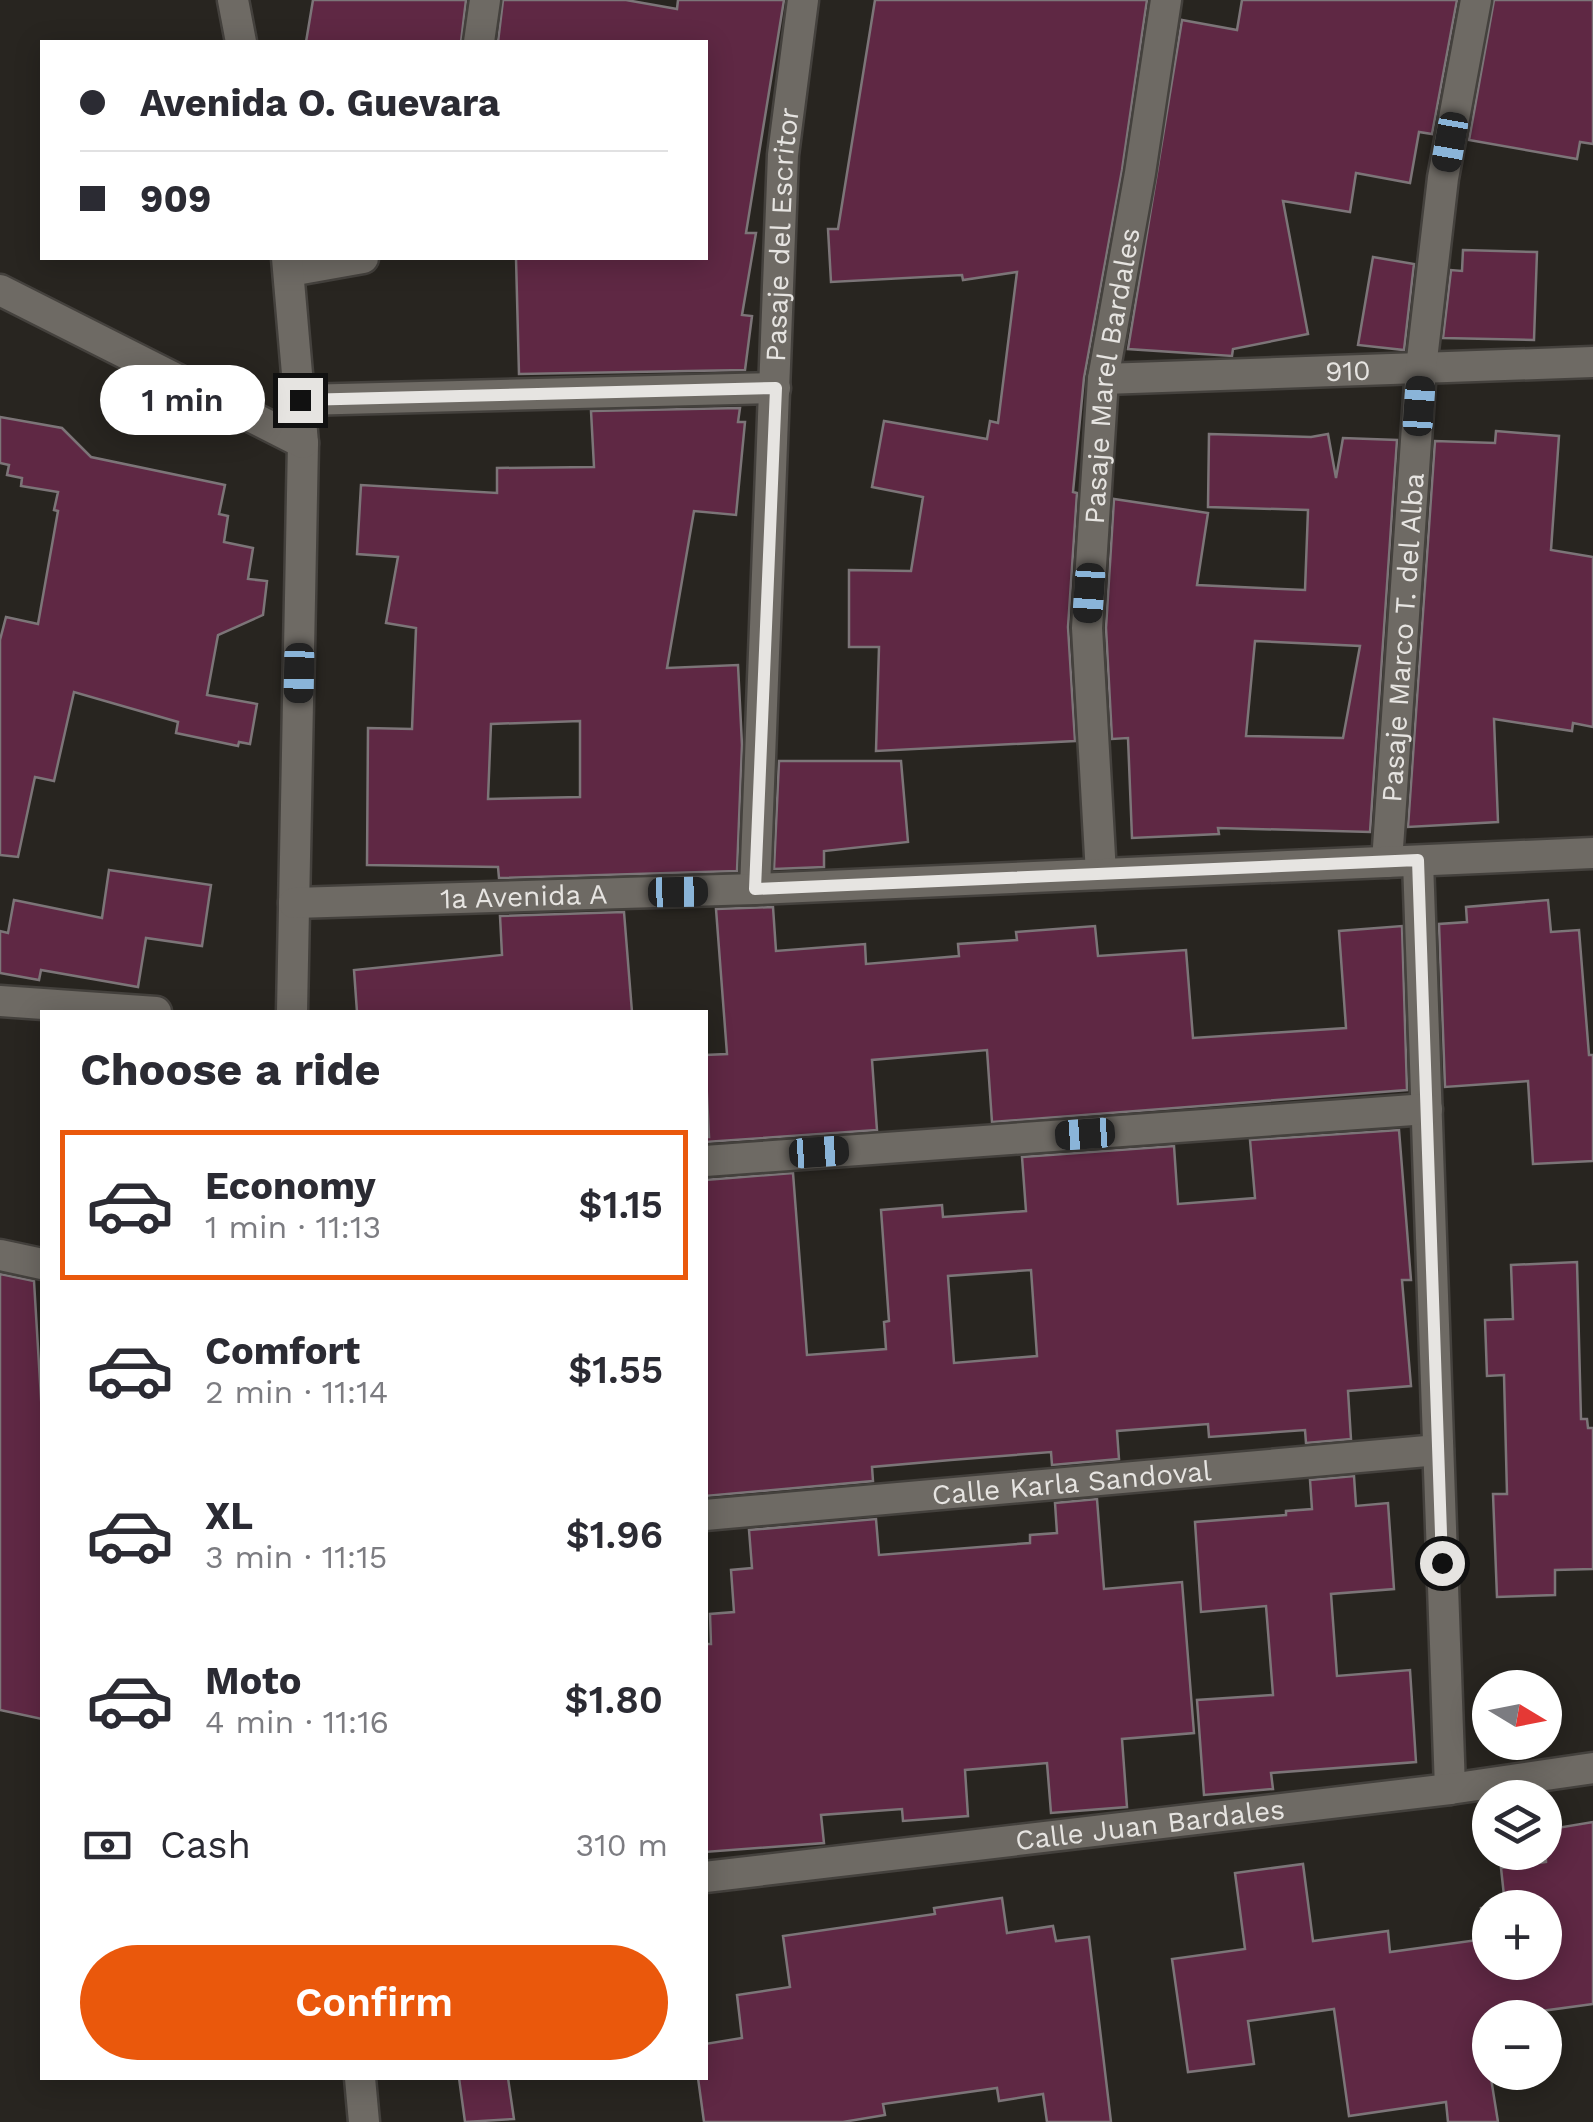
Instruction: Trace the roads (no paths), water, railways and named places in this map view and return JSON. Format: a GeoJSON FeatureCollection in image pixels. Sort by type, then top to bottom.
{"type":"FeatureCollection","features":[{"type":"Feature","properties":{"kind":"street"},"geometry":{"type":"LineString","coordinates":[[232,0],[242,40]]}},
{"type":"Feature","properties":{"kind":"street"},"geometry":{"type":"LineString","coordinates":[[479,40],[485,0]]}},
{"type":"Feature","properties":{"kind":"street","name":"Pasaje del Escritor"},"geometry":{"type":"LineString","coordinates":[[755,889],[782,155],[803,0]]}},
{"type":"Feature","properties":{"kind":"street","name":"Pasaje Marel Bardales"},"geometry":{"type":"LineString","coordinates":[[1100,874],[1087,628],[1103,380],[1166,0]]}},
{"type":"Feature","properties":{"kind":"street","name":"Pasaje Marco T. del Alba"},"geometry":{"type":"LineString","coordinates":[[1387,862],[1421,368],[1443,178],[1476,0]]}},
{"type":"Feature","properties":{"kind":"street"},"geometry":{"type":"LineString","coordinates":[[292,1010],[303,442],[288,264],[338,260]]}},
{"type":"Feature","properties":{"kind":"street"},"geometry":{"type":"LineString","coordinates":[[0,290],[303,442]]}},
{"type":"Feature","properties":{"kind":"street","name":"910"},"geometry":{"type":"LineString","coordinates":[[1103,380],[1593,362]]}},
{"type":"Feature","properties":{"kind":"street"},"geometry":{"type":"LineString","coordinates":[[300,400],[776,388]]}},
{"type":"Feature","properties":{"kind":"street","name":"1a Avenida A"},"geometry":{"type":"LineString","coordinates":[[294,903],[755,889],[1593,852]]}},
{"type":"Feature","properties":{"kind":"street"},"geometry":{"type":"LineString","coordinates":[[1418,860],[1450,1789]]}},
{"type":"Feature","properties":{"kind":"street"},"geometry":{"type":"LineString","coordinates":[[0,1001],[128,1010]]}},
{"type":"Feature","properties":{"kind":"street"},"geometry":{"type":"LineString","coordinates":[[708,1161],[1427,1109]]}},
{"type":"Feature","properties":{"kind":"street"},"geometry":{"type":"LineString","coordinates":[[0,1255],[40,1264]]}},
{"type":"Feature","properties":{"kind":"street","name":"Calle Karla Sandoval"},"geometry":{"type":"LineString","coordinates":[[708,1516],[1438,1450]]}},
{"type":"Feature","properties":{"kind":"street","name":"Calle Juan Bardales"},"geometry":{"type":"LineString","coordinates":[[708,1877],[1450,1789],[1593,1768]]}},
{"type":"Feature","properties":{"kind":"street"},"geometry":{"type":"LineString","coordinates":[[360,2080],[364,2122]]}}]}
